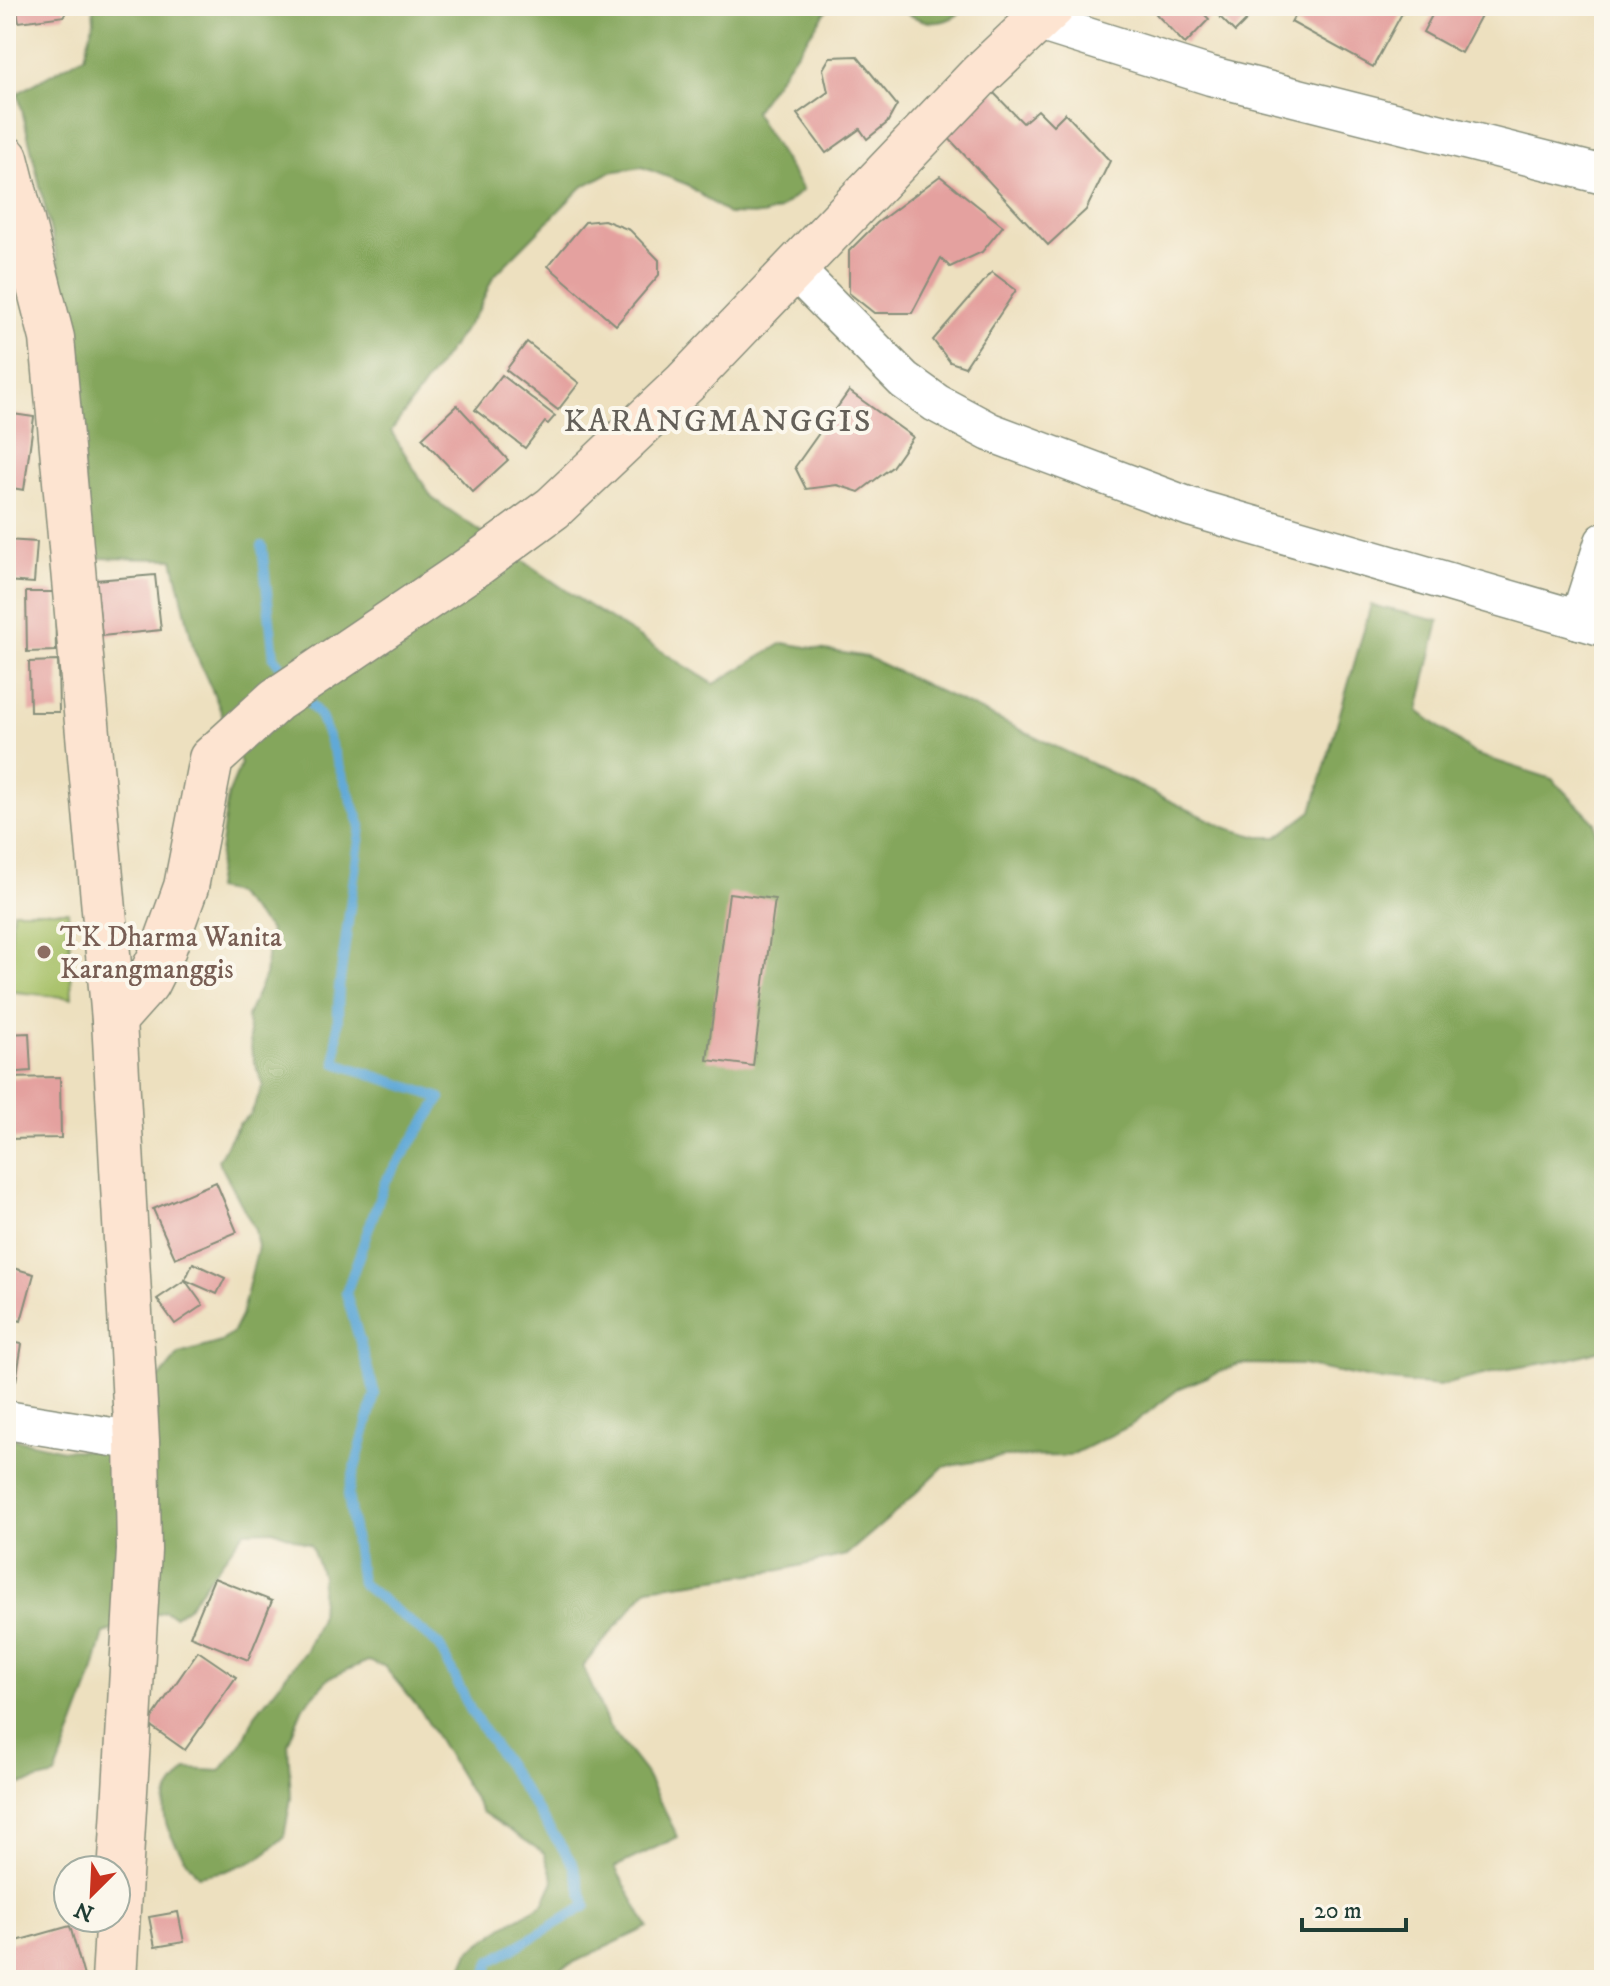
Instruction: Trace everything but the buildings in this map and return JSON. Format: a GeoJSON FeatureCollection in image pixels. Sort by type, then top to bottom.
{"type":"FeatureCollection","features":[{"type":"Feature","properties":{"kind":"street"},"geometry":{"type":"LineString","coordinates":[[114,1020],[147,983],[163,951],[186,887],[211,759],[276,700],[318,669],[477,564],[553,508],[685,383],[980,75],[1044,14],[1211,76],[1604,175]]}},
{"type":"Feature","properties":{"kind":"street"},"geometry":{"type":"LineString","coordinates":[[6,158],[52,338],[114,1020],[137,1441],[139,1550],[114,1980]]}},
{"type":"Feature","properties":{"kind":"street"},"geometry":{"type":"LineString","coordinates":[[794,269],[904,380],[936,403],[990,432],[1190,507],[1591,623],[1604,542]]}},
{"type":"Feature","properties":{"kind":"street"},"geometry":{"type":"LineString","coordinates":[[6,1420],[137,1441]]}},
{"type":"Feature","properties":{"kind":"green space"},"geometry":{"type":"Polygon","coordinates":[[[93,6],[830,6],[754,112],[803,190],[778,210],[762,215],[728,214],[686,184],[642,167],[610,172],[582,187],[493,277],[479,309],[391,431],[432,498],[583,602],[714,684],[783,643],[867,657],[1227,828],[1259,837],[1277,837],[1312,811],[1371,605],[1439,621],[1418,711],[1475,754],[1552,779],[1595,823],[1597,854],[1604,876],[1604,1349],[1439,1386],[1371,1379],[1303,1365],[1239,1364],[1180,1388],[1130,1426],[1069,1456],[1004,1457],[943,1467],[846,1555],[781,1570],[648,1588],[583,1666],[608,1725],[644,1771],[678,1837],[615,1867],[648,1927],[543,1977],[544,1980],[457,1980],[469,1952],[504,1926],[543,1904],[554,1881],[544,1853],[482,1812],[421,1711],[384,1666],[368,1661],[329,1678],[303,1707],[288,1743],[291,1798],[284,1837],[260,1858],[226,1871],[198,1876],[177,1846],[164,1812],[171,1789],[187,1769],[220,1771],[243,1742],[255,1715],[306,1650],[320,1618],[322,1576],[311,1545],[273,1530],[245,1531],[187,1608],[174,1616],[164,1611],[104,1633],[91,1680],[55,1776],[6,1788],[6,1437],[63,1450],[156,1451],[156,1382],[179,1354],[221,1342],[233,1332],[241,1316],[258,1247],[255,1230],[218,1160],[239,1124],[251,1114],[263,1085],[252,1054],[247,1016],[265,976],[270,930],[234,893],[215,889],[228,795],[241,764],[194,650],[173,559],[91,558],[67,300],[18,93],[84,56],[94,21],[93,6]]]}},
{"type":"Feature","properties":{"kind":"green space"},"geometry":{"type":"Polygon","coordinates":[[[893,6],[969,6],[949,19],[932,22],[893,6]]]}},
{"type":"Feature","properties":{"kind":"green space","name":"TK Dharma Wanita Karangmanggis"},"geometry":{"type":"Polygon","coordinates":[[[13,911],[68,911],[72,998],[7,991],[13,911]]]}},
{"type":"Feature","properties":{"kind":"waterway"},"geometry":{"type":"LineString","coordinates":[[262,546],[274,658],[290,678]]}},
{"type":"Feature","properties":{"kind":"waterway"},"geometry":{"type":"LineString","coordinates":[[302,694],[321,717],[361,826],[339,988],[336,1063],[441,1098],[385,1182],[346,1293],[375,1394],[348,1494],[361,1583],[439,1645],[471,1711],[573,1864],[586,1906],[490,1962],[485,1980]]}},
{"type":"Feature","properties":{"kind":"place","name":"TK Dharma Wanita Karangmanggis"},"geometry":{"type":"Point","coordinates":[44,952]}},
{"type":"Feature","properties":{"kind":"district","name":"KARANGMANGGIS"},"geometry":{"type":"Point","coordinates":[718,420]}}]}
